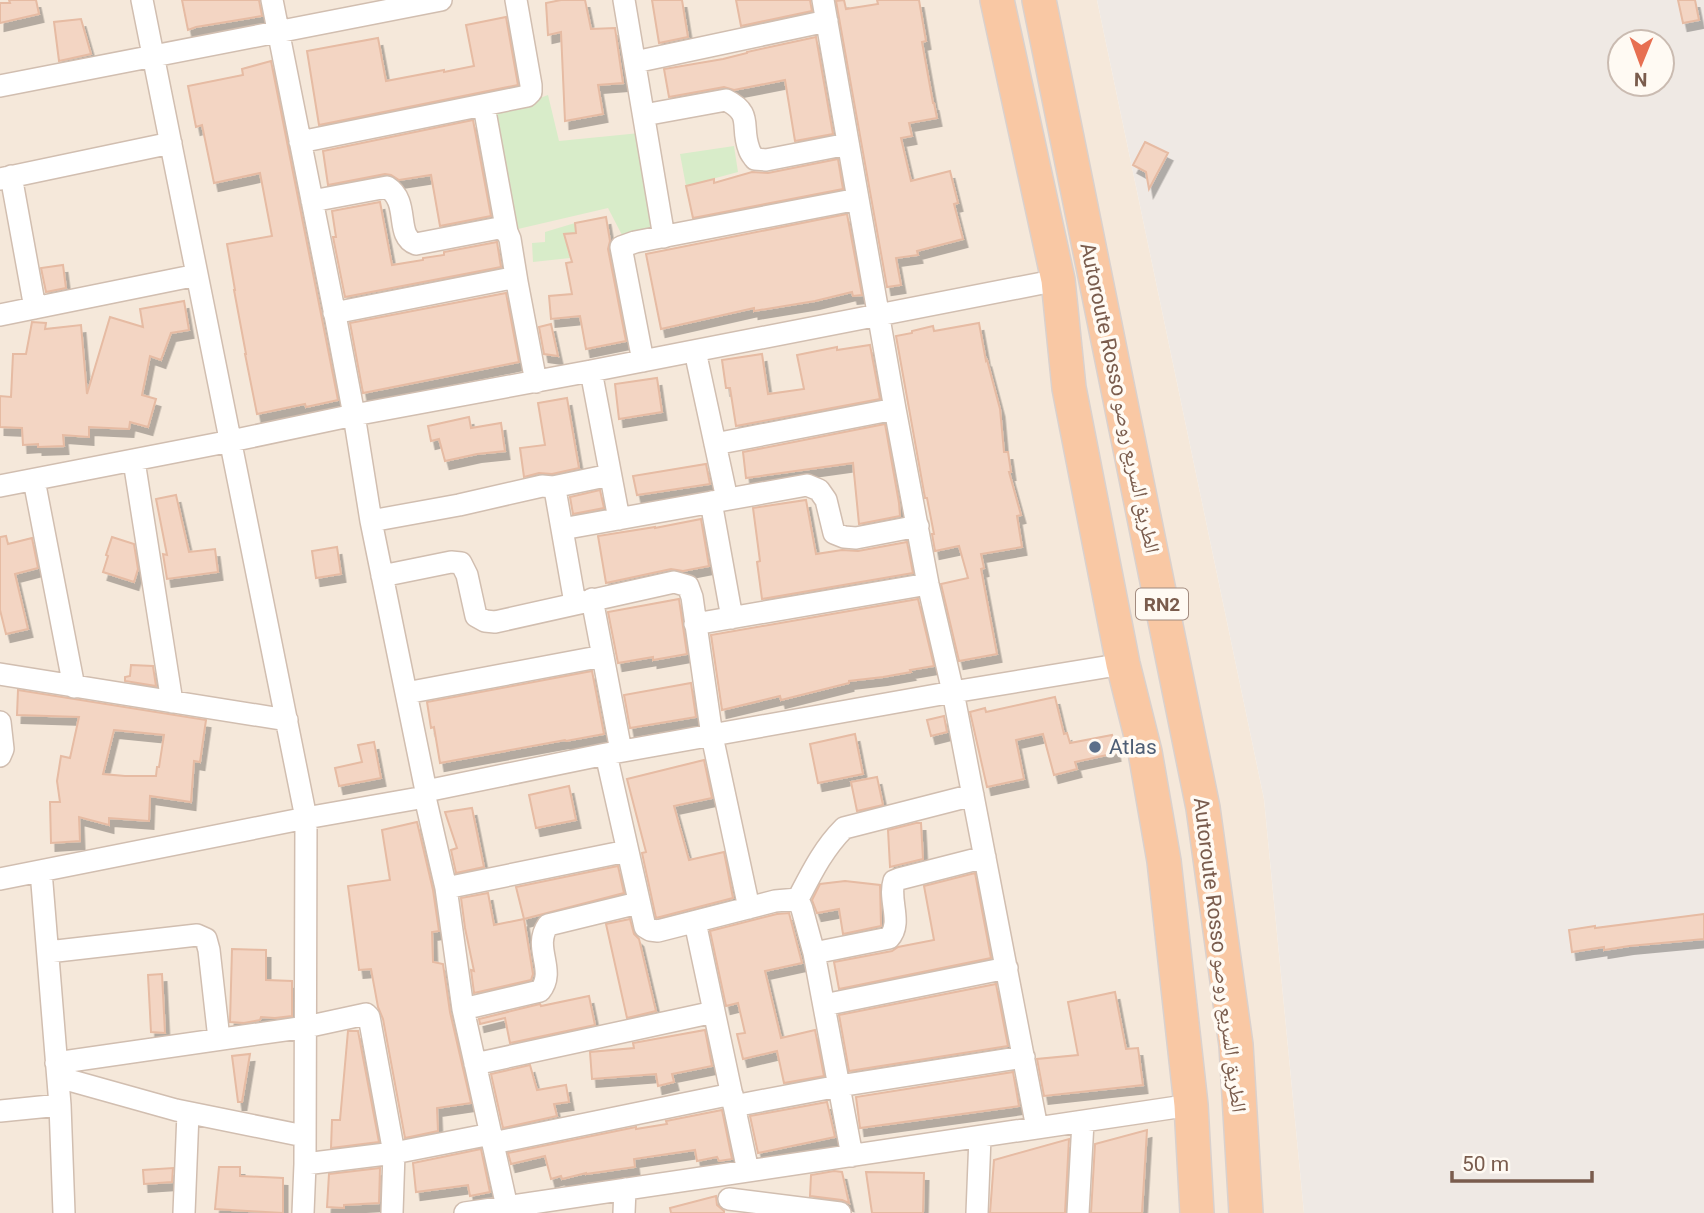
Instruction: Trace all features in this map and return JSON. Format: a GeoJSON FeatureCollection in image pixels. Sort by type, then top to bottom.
{"type":"FeatureCollection","features":[{"type":"Feature","properties":{"kind":"highway","name":"Autoroute Rosso الطريق السريع روصو"},"geometry":{"type":"LineString","coordinates":[[997,0],[1058,280],[1069,387],[1124,664],[1145,752],[1164,861],[1191,1105],[1197,1213]]}},
{"type":"Feature","properties":{"kind":"highway","name":"Autoroute Rosso الطريق السريع روصو"},"geometry":{"type":"LineString","coordinates":[[1039,0],[1203,807],[1236,1045],[1246,1213]]}},
{"type":"Feature","properties":{"kind":"street"},"geometry":{"type":"LineString","coordinates":[[142,0],[306,818],[303,1213]]}},
{"type":"Feature","properties":{"kind":"street"},"geometry":{"type":"LineString","coordinates":[[272,0],[354,415],[371,521],[446,888],[463,1009],[492,1139],[519,1208]]}},
{"type":"Feature","properties":{"kind":"street"},"geometry":{"type":"LineString","coordinates":[[0,86],[441,0]]}},
{"type":"Feature","properties":{"kind":"street"},"geometry":{"type":"LineString","coordinates":[[300,142],[527,96],[531,92],[531,85],[516,0]]}},
{"type":"Feature","properties":{"kind":"street"},"geometry":{"type":"LineString","coordinates":[[624,0],[664,237]]}},
{"type":"Feature","properties":{"kind":"street"},"geometry":{"type":"LineString","coordinates":[[635,62],[825,11],[928,584],[953,692],[1037,1128]]}},
{"type":"Feature","properties":{"kind":"street"},"geometry":{"type":"LineString","coordinates":[[644,115],[726,100],[738,106],[743,114],[749,149],[755,159],[766,160],[848,144]]}},
{"type":"Feature","properties":{"kind":"street"},"geometry":{"type":"LineString","coordinates":[[484,106],[536,382]]}},
{"type":"Feature","properties":{"kind":"street"},"geometry":{"type":"LineString","coordinates":[[35,308],[6,177],[172,143]]}},
{"type":"Feature","properties":{"kind":"street"},"geometry":{"type":"LineString","coordinates":[[312,201],[387,187],[398,197],[406,235],[416,244],[499,228],[507,232]]}},
{"type":"Feature","properties":{"kind":"street"},"geometry":{"type":"LineString","coordinates":[[643,361],[621,247],[858,199]]}},
{"type":"Feature","properties":{"kind":"street"},"geometry":{"type":"LineString","coordinates":[[0,315],[197,275]]}},
{"type":"Feature","properties":{"kind":"street"},"geometry":{"type":"LineString","coordinates":[[334,313],[512,278],[517,282]]}},
{"type":"Feature","properties":{"kind":"street"},"geometry":{"type":"LineString","coordinates":[[0,486],[1058,280]]}},
{"type":"Feature","properties":{"kind":"street"},"geometry":{"type":"LineString","coordinates":[[695,351],[715,444],[732,618]]}},
{"type":"Feature","properties":{"kind":"street"},"geometry":{"type":"LineString","coordinates":[[591,371],[619,519]]}},
{"type":"Feature","properties":{"kind":"street"},"geometry":{"type":"LineString","coordinates":[[715,444],[895,409]]}},
{"type":"Feature","properties":{"kind":"street"},"geometry":{"type":"LineString","coordinates":[[134,461],[172,702]]}},
{"type":"Feature","properties":{"kind":"street"},"geometry":{"type":"LineString","coordinates":[[371,521],[610,475]]}},
{"type":"Feature","properties":{"kind":"street"},"geometry":{"type":"LineString","coordinates":[[34,480],[74,687]]}},
{"type":"Feature","properties":{"kind":"street"},"geometry":{"type":"LineString","coordinates":[[562,528],[807,485],[819,490],[826,500],[834,533],[844,537],[856,538],[918,526]]}},
{"type":"Feature","properties":{"kind":"street"},"geometry":{"type":"LineString","coordinates":[[553,487],[583,601],[603,656],[627,850],[645,927],[657,931],[775,901],[798,900]]}},
{"type":"Feature","properties":{"kind":"street"},"geometry":{"type":"LineString","coordinates":[[382,576],[452,562],[461,563],[467,575],[476,616],[495,622],[674,582],[688,586],[692,597],[712,736],[749,908]]}},
{"type":"Feature","properties":{"kind":"street"},"geometry":{"type":"LineString","coordinates":[[695,624],[928,584]]}},
{"type":"Feature","properties":{"kind":"street"},"geometry":{"type":"LineString","coordinates":[[406,693],[603,656]]}},
{"type":"Feature","properties":{"kind":"street"},"geometry":{"type":"LineString","coordinates":[[0,879],[425,794],[614,752],[1124,664]]}},
{"type":"Feature","properties":{"kind":"street"},"geometry":{"type":"LineString","coordinates":[[0,674],[287,720]]}},
{"type":"Feature","properties":{"kind":"street"},"geometry":{"type":"LineString","coordinates":[[0,722],[3,749],[0,756]]}},
{"type":"Feature","properties":{"kind":"street"},"geometry":{"type":"LineString","coordinates":[[798,900],[816,864],[844,828],[973,795]]}},
{"type":"Feature","properties":{"kind":"street"},"geometry":{"type":"LineString","coordinates":[[446,888],[627,850]]}},
{"type":"Feature","properties":{"kind":"street"},"geometry":{"type":"LineString","coordinates":[[814,953],[889,938],[895,927],[892,888],[894,881],[985,857]]}},
{"type":"Feature","properties":{"kind":"street"},"geometry":{"type":"LineString","coordinates":[[41,871],[60,1105],[64,1213]]}},
{"type":"Feature","properties":{"kind":"street"},"geometry":{"type":"LineString","coordinates":[[798,900],[803,909],[814,953],[852,1156]]}},
{"type":"Feature","properties":{"kind":"street"},"geometry":{"type":"LineString","coordinates":[[463,1009],[540,991],[547,976],[541,943],[543,932],[548,925],[638,902]]}},
{"type":"Feature","properties":{"kind":"street"},"geometry":{"type":"LineString","coordinates":[[695,922],[733,1100],[741,1172],[728,1206],[840,1213]]}},
{"type":"Feature","properties":{"kind":"street"},"geometry":{"type":"LineString","coordinates":[[48,952],[197,936],[206,939],[219,1040]]}},
{"type":"Feature","properties":{"kind":"street"},"geometry":{"type":"LineString","coordinates":[[824,1005],[1007,968]]}},
{"type":"Feature","properties":{"kind":"street"},"geometry":{"type":"LineString","coordinates":[[475,1065],[714,1012]]}},
{"type":"Feature","properties":{"kind":"street"},"geometry":{"type":"LineString","coordinates":[[57,1070],[366,1014],[369,1017],[394,1153],[392,1213]]}},
{"type":"Feature","properties":{"kind":"street"},"geometry":{"type":"LineString","coordinates":[[305,1164],[492,1139],[1024,1057]]}},
{"type":"Feature","properties":{"kind":"street"},"geometry":{"type":"LineString","coordinates":[[57,1070],[188,1113],[304,1136]]}},
{"type":"Feature","properties":{"kind":"street"},"geometry":{"type":"LineString","coordinates":[[0,1111],[60,1105]]}},
{"type":"Feature","properties":{"kind":"street"},"geometry":{"type":"LineString","coordinates":[[465,1213],[519,1208],[625,1189],[1191,1105]]}},
{"type":"Feature","properties":{"kind":"street"},"geometry":{"type":"LineString","coordinates":[[184,1213],[188,1113]]}},
{"type":"Feature","properties":{"kind":"street"},"geometry":{"type":"LineString","coordinates":[[1079,1213],[1083,1122]]}},
{"type":"Feature","properties":{"kind":"street"},"geometry":{"type":"LineString","coordinates":[[977,1213],[980,1137]]}},
{"type":"Feature","properties":{"kind":"street"},"geometry":{"type":"LineString","coordinates":[[624,1213],[625,1189]]}},
{"type":"Feature","properties":{"kind":"shaded area"},"geometry":{"type":"Polygon","coordinates":[[[0,0],[1097,0],[1264,799],[1304,1213],[0,1213],[0,0]]]}},
{"type":"Feature","properties":{"kind":"shaded area"},"geometry":{"type":"Polygon","coordinates":[[[1097,0],[1704,0],[1704,1213],[1304,1213],[1264,799],[1097,0]]]}},
{"type":"Feature","properties":{"kind":"green space"},"geometry":{"type":"Polygon","coordinates":[[[548,95],[559,141],[640,133],[653,231],[623,237],[608,208],[518,229],[495,115],[548,95]]]}},
{"type":"Feature","properties":{"kind":"green space"},"geometry":{"type":"Polygon","coordinates":[[[734,146],[738,172],[686,186],[680,154],[734,146]]]}},
{"type":"Feature","properties":{"kind":"green space"},"geometry":{"type":"Polygon","coordinates":[[[575,223],[576,233],[564,234],[570,258],[533,262],[532,243],[545,242],[545,232],[575,223]]]}},
{"type":"Feature","properties":{"kind":"building"},"geometry":{"type":"Polygon","coordinates":[[[9,0],[36,0],[39,14],[0,23],[0,3],[10,3],[9,0]]]}},
{"type":"Feature","properties":{"kind":"building"},"geometry":{"type":"Polygon","coordinates":[[[182,0],[259,0],[262,16],[188,30],[182,0]]]}},
{"type":"Feature","properties":{"kind":"building"},"geometry":{"type":"Polygon","coordinates":[[[585,0],[591,29],[615,28],[623,83],[598,85],[603,114],[565,121],[561,32],[548,35],[546,3],[585,0]]]}},
{"type":"Feature","properties":{"kind":"building"},"geometry":{"type":"Polygon","coordinates":[[[652,0],[682,0],[688,37],[659,43],[652,0]]]}},
{"type":"Feature","properties":{"kind":"building"},"geometry":{"type":"Polygon","coordinates":[[[736,0],[810,0],[812,11],[741,26],[736,0]]]}},
{"type":"Feature","properties":{"kind":"building"},"geometry":{"type":"Polygon","coordinates":[[[844,0],[846,9],[878,4],[877,0],[919,0],[926,41],[922,42],[937,118],[909,123],[912,136],[901,138],[911,181],[950,171],[958,203],[954,204],[963,239],[917,251],[918,255],[896,258],[901,285],[887,287],[836,1],[844,0]]]}},
{"type":"Feature","properties":{"kind":"building"},"geometry":{"type":"Polygon","coordinates":[[[1678,0],[1695,0],[1699,20],[1683,23],[1678,0]]]}},
{"type":"Feature","properties":{"kind":"building"},"geometry":{"type":"Polygon","coordinates":[[[506,17],[518,85],[319,125],[307,51],[378,38],[386,81],[444,72],[474,66],[466,25],[506,17]]]}},
{"type":"Feature","properties":{"kind":"building"},"geometry":{"type":"Polygon","coordinates":[[[81,19],[91,54],[59,61],[54,22],[81,19]]]}},
{"type":"Feature","properties":{"kind":"building"},"geometry":{"type":"Polygon","coordinates":[[[816,37],[833,134],[795,141],[785,80],[734,90],[724,87],[669,97],[664,69],[723,59],[816,37]]]}},
{"type":"Feature","properties":{"kind":"building"},"geometry":{"type":"Polygon","coordinates":[[[271,61],[338,400],[257,414],[227,244],[272,236],[260,173],[214,183],[202,125],[196,127],[188,86],[243,75],[242,69],[271,61]]]}},
{"type":"Feature","properties":{"kind":"building"},"geometry":{"type":"Polygon","coordinates":[[[473,120],[491,216],[440,226],[431,175],[399,180],[385,174],[328,185],[323,151],[473,120]]]}},
{"type":"Feature","properties":{"kind":"building"},"geometry":{"type":"Polygon","coordinates":[[[1145,142],[1168,153],[1149,189],[1146,172],[1133,165],[1145,142]]]}},
{"type":"Feature","properties":{"kind":"building"},"geometry":{"type":"Polygon","coordinates":[[[838,159],[843,189],[693,218],[686,186],[714,179],[714,183],[752,172],[768,173],[838,159]]]}},
{"type":"Feature","properties":{"kind":"building"},"geometry":{"type":"Polygon","coordinates":[[[380,202],[392,265],[497,242],[501,267],[345,297],[333,237],[336,237],[332,211],[380,202]]]}},
{"type":"Feature","properties":{"kind":"building"},"geometry":{"type":"Polygon","coordinates":[[[847,214],[862,295],[853,296],[852,292],[754,311],[754,308],[661,329],[646,254],[847,214]]]}},
{"type":"Feature","properties":{"kind":"building"},"geometry":{"type":"Polygon","coordinates":[[[606,217],[610,241],[608,249],[626,341],[586,349],[580,316],[551,319],[549,296],[572,294],[566,263],[572,262],[564,234],[576,233],[575,223],[606,217]]]}},
{"type":"Feature","properties":{"kind":"building"},"geometry":{"type":"Polygon","coordinates":[[[63,265],[66,288],[46,292],[41,268],[63,265]]]}},
{"type":"Feature","properties":{"kind":"building"},"geometry":{"type":"Polygon","coordinates":[[[506,293],[519,362],[363,393],[350,323],[506,293]]]}},
{"type":"Feature","properties":{"kind":"building"},"geometry":{"type":"Polygon","coordinates":[[[184,301],[189,330],[171,333],[161,360],[150,356],[142,395],[156,399],[148,427],[130,422],[129,429],[89,427],[89,437],[63,435],[64,446],[38,447],[38,444],[23,445],[22,428],[0,427],[0,396],[11,397],[13,354],[26,354],[32,322],[46,323],[45,329],[81,325],[87,394],[110,317],[143,327],[140,309],[184,301]]]}},
{"type":"Feature","properties":{"kind":"building"},"geometry":{"type":"Polygon","coordinates":[[[979,323],[986,361],[1000,409],[1004,452],[1008,452],[1009,472],[1021,515],[1017,516],[1022,547],[981,554],[984,568],[981,569],[997,654],[959,661],[941,584],[968,578],[959,546],[935,551],[896,336],[933,326],[934,331],[979,323]]]}},
{"type":"Feature","properties":{"kind":"building"},"geometry":{"type":"Polygon","coordinates":[[[551,324],[558,356],[544,354],[539,327],[551,324]]]}},
{"type":"Feature","properties":{"kind":"building"},"geometry":{"type":"Polygon","coordinates":[[[870,345],[880,399],[736,426],[722,360],[762,354],[768,394],[804,389],[797,355],[837,347],[837,350],[870,345]]]}},
{"type":"Feature","properties":{"kind":"building"},"geometry":{"type":"Polygon","coordinates":[[[657,378],[662,412],[619,419],[615,384],[657,378]]]}},
{"type":"Feature","properties":{"kind":"building"},"geometry":{"type":"Polygon","coordinates":[[[567,398],[579,468],[524,477],[520,448],[545,445],[538,403],[567,398]]]}},
{"type":"Feature","properties":{"kind":"building"},"geometry":{"type":"Polygon","coordinates":[[[469,417],[471,428],[501,423],[505,451],[445,461],[439,439],[431,441],[428,426],[469,417]]]}},
{"type":"Feature","properties":{"kind":"building"},"geometry":{"type":"Polygon","coordinates":[[[885,424],[900,516],[859,524],[853,463],[746,478],[743,452],[885,424]]]}},
{"type":"Feature","properties":{"kind":"building"},"geometry":{"type":"Polygon","coordinates":[[[706,464],[710,484],[637,495],[633,476],[706,464]]]}},
{"type":"Feature","properties":{"kind":"building"},"geometry":{"type":"Polygon","coordinates":[[[600,490],[604,508],[573,514],[570,497],[600,490]]]}},
{"type":"Feature","properties":{"kind":"building"},"geometry":{"type":"Polygon","coordinates":[[[176,495],[189,552],[215,549],[218,572],[167,579],[163,554],[167,555],[156,499],[176,495]]]}},
{"type":"Feature","properties":{"kind":"building"},"geometry":{"type":"Polygon","coordinates":[[[806,500],[816,554],[842,550],[858,551],[907,542],[913,573],[762,599],[753,508],[806,500]]]}},
{"type":"Feature","properties":{"kind":"building"},"geometry":{"type":"Polygon","coordinates":[[[701,519],[709,566],[683,571],[671,569],[606,583],[598,536],[701,519]]]}},
{"type":"Feature","properties":{"kind":"building"},"geometry":{"type":"Polygon","coordinates":[[[6,536],[8,544],[32,538],[38,568],[15,574],[28,629],[6,634],[0,610],[0,537],[6,536]]]}},
{"type":"Feature","properties":{"kind":"building"},"geometry":{"type":"Polygon","coordinates":[[[112,537],[134,544],[138,569],[134,582],[103,572],[112,537]]]}},
{"type":"Feature","properties":{"kind":"building"},"geometry":{"type":"Polygon","coordinates":[[[337,547],[341,574],[316,578],[312,551],[337,547]]]}},
{"type":"Feature","properties":{"kind":"building"},"geometry":{"type":"Polygon","coordinates":[[[679,599],[687,654],[618,663],[608,612],[679,599]]]}},
{"type":"Feature","properties":{"kind":"building"},"geometry":{"type":"Polygon","coordinates":[[[918,599],[934,666],[849,681],[781,700],[780,696],[722,710],[711,635],[918,599]]]}},
{"type":"Feature","properties":{"kind":"building"},"geometry":{"type":"Polygon","coordinates":[[[131,665],[153,666],[156,686],[125,681],[125,677],[130,676],[131,665]]]}},
{"type":"Feature","properties":{"kind":"building"},"geometry":{"type":"Polygon","coordinates":[[[592,671],[604,734],[440,763],[427,702],[592,671]]]}},
{"type":"Feature","properties":{"kind":"building"},"geometry":{"type":"Polygon","coordinates":[[[691,683],[696,717],[630,728],[624,695],[691,683]]]}},
{"type":"Feature","properties":{"kind":"building"},"geometry":{"type":"Polygon","coordinates":[[[18,690],[206,720],[200,762],[194,761],[191,802],[150,796],[149,821],[109,818],[109,825],[79,817],[80,841],[51,843],[50,802],[60,802],[57,781],[61,756],[70,758],[79,717],[17,715],[18,690]],[[114,730],[103,774],[156,776],[164,735],[114,730]]]}},
{"type":"Feature","properties":{"kind":"building"},"geometry":{"type":"Polygon","coordinates":[[[1055,697],[1064,734],[1067,733],[1070,743],[1112,735],[1116,753],[1075,762],[1077,769],[1054,775],[1043,734],[1016,740],[1024,779],[987,787],[970,712],[985,708],[986,712],[1055,697]]]}},
{"type":"Feature","properties":{"kind":"building"},"geometry":{"type":"Polygon","coordinates":[[[944,716],[947,732],[931,736],[927,720],[944,716]]]}},
{"type":"Feature","properties":{"kind":"building"},"geometry":{"type":"Polygon","coordinates":[[[855,734],[863,774],[818,783],[810,744],[855,734]]]}},
{"type":"Feature","properties":{"kind":"building"},"geometry":{"type":"Polygon","coordinates":[[[374,742],[381,778],[339,786],[335,768],[362,762],[358,745],[374,742]]]}},
{"type":"Feature","properties":{"kind":"building"},"geometry":{"type":"Polygon","coordinates":[[[704,760],[712,798],[674,806],[689,860],[724,852],[733,898],[656,918],[642,853],[646,852],[627,779],[704,760]]]}},
{"type":"Feature","properties":{"kind":"building"},"geometry":{"type":"Polygon","coordinates":[[[877,777],[883,805],[857,811],[851,782],[877,777]]]}},
{"type":"Feature","properties":{"kind":"building"},"geometry":{"type":"Polygon","coordinates":[[[569,786],[576,820],[536,828],[529,795],[569,786]]]}},
{"type":"Feature","properties":{"kind":"building"},"geometry":{"type":"Polygon","coordinates":[[[472,808],[484,867],[456,873],[451,850],[457,848],[445,812],[472,808]]]}},
{"type":"Feature","properties":{"kind":"building"},"geometry":{"type":"Polygon","coordinates":[[[417,822],[433,890],[439,931],[432,932],[433,962],[443,964],[450,1012],[471,1103],[437,1108],[438,1131],[405,1138],[371,969],[359,970],[348,886],[390,880],[382,830],[417,822]]]}},
{"type":"Feature","properties":{"kind":"building"},"geometry":{"type":"Polygon","coordinates":[[[921,823],[923,859],[890,867],[888,830],[921,823]]]}},
{"type":"Feature","properties":{"kind":"building"},"geometry":{"type":"Polygon","coordinates":[[[618,866],[624,893],[524,919],[516,887],[618,866]]]}},
{"type":"Feature","properties":{"kind":"building"},"geometry":{"type":"Polygon","coordinates":[[[975,873],[991,958],[839,989],[834,962],[934,940],[924,886],[975,873]]]}},
{"type":"Feature","properties":{"kind":"building"},"geometry":{"type":"Polygon","coordinates":[[[845,881],[880,885],[881,926],[843,934],[839,909],[817,913],[812,900],[820,884],[845,881]]]}},
{"type":"Feature","properties":{"kind":"building"},"geometry":{"type":"Polygon","coordinates":[[[488,893],[494,925],[524,919],[533,974],[531,980],[474,993],[471,970],[474,971],[461,898],[488,893]]]}},
{"type":"Feature","properties":{"kind":"building"},"geometry":{"type":"Polygon","coordinates":[[[789,913],[802,963],[765,971],[781,1038],[815,1030],[824,1076],[784,1083],[777,1051],[743,1059],[737,1034],[745,1033],[738,1003],[726,1006],[710,931],[789,913]]]}},
{"type":"Feature","properties":{"kind":"building"},"geometry":{"type":"Polygon","coordinates":[[[1704,914],[1704,939],[1572,952],[1569,930],[1704,914]]]}},
{"type":"Feature","properties":{"kind":"building"},"geometry":{"type":"Polygon","coordinates":[[[630,919],[634,934],[639,939],[656,1011],[627,1018],[606,924],[630,919]]]}},
{"type":"Feature","properties":{"kind":"building"},"geometry":{"type":"Polygon","coordinates":[[[232,949],[266,950],[266,980],[292,981],[292,1016],[261,1017],[260,1020],[244,1023],[230,1022],[232,949]]]}},
{"type":"Feature","properties":{"kind":"building"},"geometry":{"type":"Polygon","coordinates":[[[162,974],[165,1033],[151,1032],[148,975],[162,974]]]}},
{"type":"Feature","properties":{"kind":"building"},"geometry":{"type":"Polygon","coordinates":[[[996,984],[1008,1046],[849,1071],[839,1015],[996,984]]]}},
{"type":"Feature","properties":{"kind":"building"},"geometry":{"type":"Polygon","coordinates":[[[1115,992],[1126,1049],[1138,1048],[1143,1085],[1044,1096],[1037,1059],[1078,1055],[1068,1002],[1115,992]]]}},
{"type":"Feature","properties":{"kind":"building"},"geometry":{"type":"Polygon","coordinates":[[[589,996],[595,1025],[510,1043],[505,1018],[480,1024],[479,1019],[540,1004],[541,1006],[589,996]]]}},
{"type":"Feature","properties":{"kind":"building"},"geometry":{"type":"Polygon","coordinates":[[[705,1030],[712,1066],[672,1074],[674,1082],[658,1086],[656,1074],[592,1079],[590,1052],[634,1048],[633,1043],[705,1030]]]}},
{"type":"Feature","properties":{"kind":"building"},"geometry":{"type":"Polygon","coordinates":[[[348,1031],[358,1031],[379,1142],[331,1148],[332,1120],[340,1120],[348,1031]]]}},
{"type":"Feature","properties":{"kind":"building"},"geometry":{"type":"Polygon","coordinates":[[[250,1054],[242,1102],[238,1102],[232,1056],[250,1054]]]}},
{"type":"Feature","properties":{"kind":"building"},"geometry":{"type":"Polygon","coordinates":[[[530,1065],[537,1090],[566,1085],[569,1102],[554,1104],[557,1116],[503,1128],[491,1074],[530,1065]]]}},
{"type":"Feature","properties":{"kind":"building"},"geometry":{"type":"Polygon","coordinates":[[[1013,1072],[1019,1106],[860,1128],[856,1097],[1013,1072]]]}},
{"type":"Feature","properties":{"kind":"building"},"geometry":{"type":"Polygon","coordinates":[[[827,1102],[835,1137],[758,1153],[750,1116],[827,1102]]]}},
{"type":"Feature","properties":{"kind":"building"},"geometry":{"type":"Polygon","coordinates":[[[722,1110],[732,1159],[719,1161],[717,1157],[697,1161],[695,1150],[634,1159],[635,1167],[551,1179],[545,1156],[511,1164],[508,1153],[636,1127],[667,1124],[666,1121],[722,1110]]]}},
{"type":"Feature","properties":{"kind":"building"},"geometry":{"type":"Polygon","coordinates":[[[1147,1130],[1142,1213],[1091,1213],[1095,1144],[1147,1130]]]}},
{"type":"Feature","properties":{"kind":"building"},"geometry":{"type":"Polygon","coordinates":[[[1069,1139],[1065,1213],[990,1213],[994,1160],[1069,1139]]]}},
{"type":"Feature","properties":{"kind":"building"},"geometry":{"type":"Polygon","coordinates":[[[481,1149],[490,1192],[470,1196],[468,1185],[416,1192],[413,1163],[481,1149]]]}},
{"type":"Feature","properties":{"kind":"building"},"geometry":{"type":"Polygon","coordinates":[[[219,1167],[240,1167],[240,1176],[283,1178],[283,1213],[215,1209],[219,1167]]]}},
{"type":"Feature","properties":{"kind":"building"},"geometry":{"type":"Polygon","coordinates":[[[173,1168],[172,1182],[144,1184],[143,1170],[173,1168]]]}},
{"type":"Feature","properties":{"kind":"building"},"geometry":{"type":"Polygon","coordinates":[[[380,1168],[379,1203],[344,1205],[344,1208],[327,1207],[329,1174],[380,1168]]]}},
{"type":"Feature","properties":{"kind":"building"},"geometry":{"type":"Polygon","coordinates":[[[842,1172],[849,1203],[810,1196],[811,1175],[842,1172]]]}},
{"type":"Feature","properties":{"kind":"building"},"geometry":{"type":"Polygon","coordinates":[[[866,1172],[924,1173],[923,1213],[872,1213],[866,1172]]]}},
{"type":"Feature","properties":{"kind":"building"},"geometry":{"type":"Polygon","coordinates":[[[716,1196],[717,1205],[724,1213],[671,1213],[670,1208],[716,1196]]]}},
{"type":"Feature","properties":{"kind":"place","name":"Atlas"},"geometry":{"type":"Point","coordinates":[1095,747]}}]}
